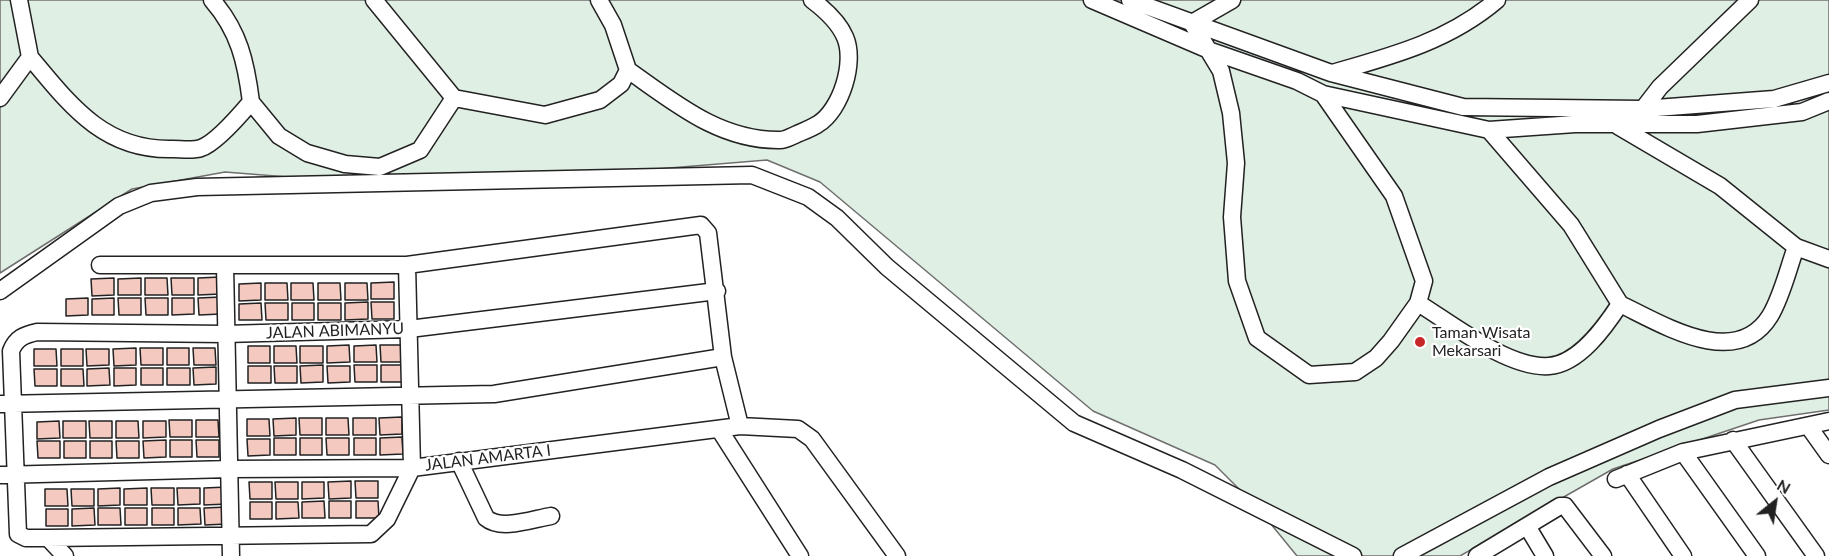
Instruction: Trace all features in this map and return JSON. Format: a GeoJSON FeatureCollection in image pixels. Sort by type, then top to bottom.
{"type":"FeatureCollection","features":[{"type":"Feature","properties":{"kind":"street"},"geometry":{"type":"LineString","coordinates":[[20,0],[30,57],[63,96],[99,131],[138,148],[201,148],[229,126],[251,102]]}},
{"type":"Feature","properties":{"kind":"street"},"geometry":{"type":"LineString","coordinates":[[212,0],[227,16],[245,59],[251,102],[279,136],[307,153],[345,164],[380,167],[420,150],[454,98]]}},
{"type":"Feature","properties":{"kind":"street"},"geometry":{"type":"LineString","coordinates":[[374,0],[454,98],[545,115],[600,100],[621,84],[628,70]]}},
{"type":"Feature","properties":{"kind":"street"},"geometry":{"type":"LineString","coordinates":[[599,0],[613,25],[628,70],[717,129],[746,137],[783,140],[819,124],[841,95],[847,78],[846,38],[823,8],[812,0]]}},
{"type":"Feature","properties":{"kind":"street"},"geometry":{"type":"LineString","coordinates":[[1092,0],[1211,51],[1297,81],[1323,94],[1489,130],[1575,124],[1618,126],[1697,124],[1802,112],[1829,101]]}},
{"type":"Feature","properties":{"kind":"street"},"geometry":{"type":"LineString","coordinates":[[1130,0],[1331,73],[1463,106],[1643,109],[1774,99],[1829,83]]}},
{"type":"Feature","properties":{"kind":"street"},"geometry":{"type":"LineString","coordinates":[[1192,23],[1232,0]]}},
{"type":"Feature","properties":{"kind":"street"},"geometry":{"type":"LineString","coordinates":[[1331,73],[1409,52],[1477,17],[1497,0]]}},
{"type":"Feature","properties":{"kind":"street"},"geometry":{"type":"LineString","coordinates":[[1643,109],[1660,87],[1750,0]]}},
{"type":"Feature","properties":{"kind":"street"},"geometry":{"type":"LineString","coordinates":[[1192,23],[1221,71],[1232,113],[1236,164],[1232,217],[1237,281],[1257,338],[1308,375],[1355,372],[1376,358],[1418,303],[1424,281],[1394,196],[1323,94]]}},
{"type":"Feature","properties":{"kind":"street"},"geometry":{"type":"LineString","coordinates":[[0,98],[30,57]]}},
{"type":"Feature","properties":{"kind":"street"},"geometry":{"type":"LineString","coordinates":[[1615,108],[1618,126]]}},
{"type":"Feature","properties":{"kind":"street"},"geometry":{"type":"LineString","coordinates":[[1618,126],[1720,186],[1796,247],[1829,259]]}},
{"type":"Feature","properties":{"kind":"street"},"geometry":{"type":"LineString","coordinates":[[1489,130],[1571,225],[1620,304],[1675,330],[1707,340],[1736,343],[1756,332],[1770,317],[1796,247]]}},
{"type":"Feature","properties":{"kind":"street"},"geometry":{"type":"LineString","coordinates":[[0,291],[119,206],[151,193],[197,187],[752,175],[808,197],[837,218],[887,267],[1074,423],[1182,470],[1353,556]]}},
{"type":"Feature","properties":{"kind":"street"},"geometry":{"type":"LineString","coordinates":[[100,265],[407,265],[701,225],[708,233],[717,291],[723,357],[740,426]]}},
{"type":"Feature","properties":{"kind":"street"},"geometry":{"type":"LineString","coordinates":[[407,265],[412,397],[412,468],[387,519],[370,534],[48,538],[26,538],[18,534],[7,475],[5,404],[227,401],[412,397],[494,394],[723,357]]}},
{"type":"Feature","properties":{"kind":"street"},"geometry":{"type":"LineString","coordinates":[[225,266],[231,556]]}},
{"type":"Feature","properties":{"kind":"street","name":"JALAN ABIMANYU"},"geometry":{"type":"LineString","coordinates":[[5,404],[11,351],[14,343],[22,336],[37,332],[225,334],[409,329],[717,291]]}},
{"type":"Feature","properties":{"kind":"street"},"geometry":{"type":"LineString","coordinates":[[1418,303],[1518,361],[1550,366],[1573,358],[1610,321],[1620,304]]}},
{"type":"Feature","properties":{"kind":"street"},"geometry":{"type":"LineString","coordinates":[[1402,556],[1549,477],[1659,429],[1735,400],[1829,388]]}},
{"type":"Feature","properties":{"kind":"street"},"geometry":{"type":"LineString","coordinates":[[1683,556],[1621,477],[1683,452],[1829,421]]}},
{"type":"Feature","properties":{"kind":"street","name":"JALAN AMARTA I"},"geometry":{"type":"LineString","coordinates":[[7,475],[230,469],[412,468],[740,426],[805,432],[897,556]]}},
{"type":"Feature","properties":{"kind":"street"},"geometry":{"type":"LineString","coordinates":[[1809,427],[1829,455]]}},
{"type":"Feature","properties":{"kind":"street"},"geometry":{"type":"LineString","coordinates":[[719,429],[800,556]]}},
{"type":"Feature","properties":{"kind":"street"},"geometry":{"type":"LineString","coordinates":[[1733,440],[1816,556]]}},
{"type":"Feature","properties":{"kind":"street"},"geometry":{"type":"LineString","coordinates":[[1683,452],[1757,556]]}},
{"type":"Feature","properties":{"kind":"street"},"geometry":{"type":"LineString","coordinates":[[459,461],[486,518],[491,522],[500,524],[551,516]]}},
{"type":"Feature","properties":{"kind":"street"},"geometry":{"type":"LineString","coordinates":[[1478,556],[1560,506],[1565,506],[1603,556]]}},
{"type":"Feature","properties":{"kind":"street"},"geometry":{"type":"LineString","coordinates":[[1527,526],[1545,556]]}},
{"type":"Feature","properties":{"kind":"street"},"geometry":{"type":"LineString","coordinates":[[48,538],[65,556]]}},
{"type":"Feature","properties":{"kind":"green space","name":"Taman Wisata Mekarsari"},"geometry":{"type":"Polygon","coordinates":[[[0,0],[1829,0],[1829,410],[1759,420],[1613,469],[1460,556],[1297,556],[1257,507],[1215,465],[1093,411],[820,182],[767,160],[426,188],[225,172],[132,189],[0,273],[0,0]]]}},
{"type":"Feature","properties":{"kind":"building"},"geometry":{"type":"Polygon","coordinates":[[[220,277],[221,294],[198,295],[198,278],[220,277]]]}},
{"type":"Feature","properties":{"kind":"building"},"geometry":{"type":"Polygon","coordinates":[[[114,278],[114,295],[92,296],[91,279],[114,278]]]}},
{"type":"Feature","properties":{"kind":"building"},"geometry":{"type":"Polygon","coordinates":[[[141,278],[141,295],[118,295],[118,279],[141,278]]]}},
{"type":"Feature","properties":{"kind":"building"},"geometry":{"type":"Polygon","coordinates":[[[145,278],[167,278],[168,295],[145,295],[145,278]]]}},
{"type":"Feature","properties":{"kind":"building"},"geometry":{"type":"Polygon","coordinates":[[[171,278],[194,278],[194,295],[172,295],[171,278]]]}},
{"type":"Feature","properties":{"kind":"building"},"geometry":{"type":"Polygon","coordinates":[[[394,282],[394,299],[371,299],[371,283],[394,282]]]}},
{"type":"Feature","properties":{"kind":"building"},"geometry":{"type":"Polygon","coordinates":[[[261,283],[261,300],[239,301],[239,284],[261,283]]]}},
{"type":"Feature","properties":{"kind":"building"},"geometry":{"type":"Polygon","coordinates":[[[265,283],[287,283],[288,300],[265,300],[265,283]]]}},
{"type":"Feature","properties":{"kind":"building"},"geometry":{"type":"Polygon","coordinates":[[[291,283],[313,283],[314,300],[291,300],[291,283]]]}},
{"type":"Feature","properties":{"kind":"building"},"geometry":{"type":"Polygon","coordinates":[[[318,283],[340,283],[341,300],[318,300],[318,283]]]}},
{"type":"Feature","properties":{"kind":"building"},"geometry":{"type":"Polygon","coordinates":[[[345,283],[367,283],[368,300],[345,300],[345,283]]]}},
{"type":"Feature","properties":{"kind":"building"},"geometry":{"type":"Polygon","coordinates":[[[221,297],[221,314],[199,315],[198,298],[221,297]]]}},
{"type":"Feature","properties":{"kind":"building"},"geometry":{"type":"Polygon","coordinates":[[[88,298],[88,315],[66,316],[66,299],[88,298]]]}},
{"type":"Feature","properties":{"kind":"building"},"geometry":{"type":"Polygon","coordinates":[[[114,298],[114,315],[92,315],[92,299],[114,298]]]}},
{"type":"Feature","properties":{"kind":"building"},"geometry":{"type":"Polygon","coordinates":[[[118,298],[141,298],[141,315],[119,315],[118,298]]]}},
{"type":"Feature","properties":{"kind":"building"},"geometry":{"type":"Polygon","coordinates":[[[145,298],[168,298],[168,315],[146,315],[145,298]]]}},
{"type":"Feature","properties":{"kind":"building"},"geometry":{"type":"Polygon","coordinates":[[[172,298],[194,298],[194,314],[172,315],[172,298]]]}},
{"type":"Feature","properties":{"kind":"building"},"geometry":{"type":"Polygon","coordinates":[[[368,302],[368,319],[345,320],[345,303],[368,302]]]}},
{"type":"Feature","properties":{"kind":"building"},"geometry":{"type":"Polygon","coordinates":[[[371,302],[394,302],[394,319],[372,319],[371,302]]]}},
{"type":"Feature","properties":{"kind":"building"},"geometry":{"type":"Polygon","coordinates":[[[261,303],[262,320],[239,320],[239,304],[261,303]]]}},
{"type":"Feature","properties":{"kind":"building"},"geometry":{"type":"Polygon","coordinates":[[[265,303],[288,303],[288,320],[266,320],[265,303]]]}},
{"type":"Feature","properties":{"kind":"building"},"geometry":{"type":"Polygon","coordinates":[[[292,303],[314,303],[314,320],[292,320],[292,303]]]}},
{"type":"Feature","properties":{"kind":"building"},"geometry":{"type":"Polygon","coordinates":[[[318,303],[341,303],[341,320],[318,320],[318,303]]]}},
{"type":"Feature","properties":{"kind":"building"},"geometry":{"type":"Polygon","coordinates":[[[349,345],[350,362],[327,363],[327,346],[349,345]]]}},
{"type":"Feature","properties":{"kind":"building"},"geometry":{"type":"Polygon","coordinates":[[[376,345],[377,362],[354,362],[354,346],[376,345]]]}},
{"type":"Feature","properties":{"kind":"building"},"geometry":{"type":"Polygon","coordinates":[[[380,345],[402,345],[403,362],[381,362],[380,345]]]}},
{"type":"Feature","properties":{"kind":"building"},"geometry":{"type":"Polygon","coordinates":[[[248,346],[270,346],[270,363],[248,363],[248,346]]]}},
{"type":"Feature","properties":{"kind":"building"},"geometry":{"type":"Polygon","coordinates":[[[274,346],[296,346],[297,363],[274,363],[274,346]]]}},
{"type":"Feature","properties":{"kind":"building"},"geometry":{"type":"Polygon","coordinates":[[[300,346],[323,346],[323,363],[300,363],[300,346]]]}},
{"type":"Feature","properties":{"kind":"building"},"geometry":{"type":"Polygon","coordinates":[[[136,348],[136,365],[114,366],[113,349],[136,348]]]}},
{"type":"Feature","properties":{"kind":"building"},"geometry":{"type":"Polygon","coordinates":[[[140,348],[163,348],[163,365],[141,365],[140,348]]]}},
{"type":"Feature","properties":{"kind":"building"},"geometry":{"type":"Polygon","coordinates":[[[167,348],[189,348],[189,365],[167,365],[167,348]]]}},
{"type":"Feature","properties":{"kind":"building"},"geometry":{"type":"Polygon","coordinates":[[[193,348],[215,348],[216,365],[194,365],[193,348]]]}},
{"type":"Feature","properties":{"kind":"building"},"geometry":{"type":"Polygon","coordinates":[[[34,349],[56,349],[57,366],[34,366],[34,349]]]}},
{"type":"Feature","properties":{"kind":"building"},"geometry":{"type":"Polygon","coordinates":[[[61,349],[83,349],[83,366],[61,366],[61,349]]]}},
{"type":"Feature","properties":{"kind":"building"},"geometry":{"type":"Polygon","coordinates":[[[86,349],[109,349],[109,365],[87,366],[86,349]]]}},
{"type":"Feature","properties":{"kind":"building"},"geometry":{"type":"Polygon","coordinates":[[[323,365],[323,382],[301,383],[300,366],[323,365]]]}},
{"type":"Feature","properties":{"kind":"building"},"geometry":{"type":"Polygon","coordinates":[[[354,365],[377,365],[377,382],[355,382],[354,365]]]}},
{"type":"Feature","properties":{"kind":"building"},"geometry":{"type":"Polygon","coordinates":[[[381,365],[403,365],[403,382],[381,382],[381,365]]]}},
{"type":"Feature","properties":{"kind":"building"},"geometry":{"type":"Polygon","coordinates":[[[248,366],[271,366],[271,383],[248,383],[248,366]]]}},
{"type":"Feature","properties":{"kind":"building"},"geometry":{"type":"Polygon","coordinates":[[[274,366],[297,366],[297,383],[275,383],[274,366]]]}},
{"type":"Feature","properties":{"kind":"building"},"geometry":{"type":"Polygon","coordinates":[[[327,366],[350,366],[350,382],[328,383],[327,366]]]}},
{"type":"Feature","properties":{"kind":"building"},"geometry":{"type":"Polygon","coordinates":[[[216,367],[216,384],[194,385],[193,368],[216,367]]]}},
{"type":"Feature","properties":{"kind":"building"},"geometry":{"type":"Polygon","coordinates":[[[109,368],[110,385],[87,386],[87,369],[109,368]]]}},
{"type":"Feature","properties":{"kind":"building"},"geometry":{"type":"Polygon","coordinates":[[[114,368],[136,368],[136,385],[114,386],[114,368]]]}},
{"type":"Feature","properties":{"kind":"building"},"geometry":{"type":"Polygon","coordinates":[[[141,368],[163,368],[163,385],[141,385],[141,368]]]}},
{"type":"Feature","properties":{"kind":"building"},"geometry":{"type":"Polygon","coordinates":[[[167,368],[190,368],[190,385],[167,385],[167,368]]]}},
{"type":"Feature","properties":{"kind":"building"},"geometry":{"type":"Polygon","coordinates":[[[34,369],[57,369],[57,386],[35,386],[34,369]]]}},
{"type":"Feature","properties":{"kind":"building"},"geometry":{"type":"Polygon","coordinates":[[[61,369],[83,369],[84,386],[61,386],[61,369]]]}},
{"type":"Feature","properties":{"kind":"building"},"geometry":{"type":"Polygon","coordinates":[[[402,417],[402,434],[380,435],[379,418],[402,417]]]}},
{"type":"Feature","properties":{"kind":"building"},"geometry":{"type":"Polygon","coordinates":[[[296,418],[296,435],[274,436],[273,419],[296,418]]]}},
{"type":"Feature","properties":{"kind":"building"},"geometry":{"type":"Polygon","coordinates":[[[299,418],[322,418],[322,435],[300,435],[299,418]]]}},
{"type":"Feature","properties":{"kind":"building"},"geometry":{"type":"Polygon","coordinates":[[[326,418],[348,418],[349,435],[326,435],[326,418]]]}},
{"type":"Feature","properties":{"kind":"building"},"geometry":{"type":"Polygon","coordinates":[[[353,418],[376,418],[376,435],[353,435],[353,418]]]}},
{"type":"Feature","properties":{"kind":"building"},"geometry":{"type":"Polygon","coordinates":[[[247,419],[269,419],[270,436],[247,436],[247,419]]]}},
{"type":"Feature","properties":{"kind":"building"},"geometry":{"type":"Polygon","coordinates":[[[169,420],[192,420],[192,437],[170,437],[169,420]]]}},
{"type":"Feature","properties":{"kind":"building"},"geometry":{"type":"Polygon","coordinates":[[[196,420],[218,420],[219,437],[196,437],[196,420]]]}},
{"type":"Feature","properties":{"kind":"building"},"geometry":{"type":"Polygon","coordinates":[[[59,421],[60,438],[37,439],[37,422],[59,421]]]}},
{"type":"Feature","properties":{"kind":"building"},"geometry":{"type":"Polygon","coordinates":[[[63,421],[86,421],[86,438],[63,438],[63,421]]]}},
{"type":"Feature","properties":{"kind":"building"},"geometry":{"type":"Polygon","coordinates":[[[89,421],[112,421],[112,438],[90,438],[89,421]]]}},
{"type":"Feature","properties":{"kind":"building"},"geometry":{"type":"Polygon","coordinates":[[[116,421],[138,421],[139,438],[116,438],[116,421]]]}},
{"type":"Feature","properties":{"kind":"building"},"geometry":{"type":"Polygon","coordinates":[[[143,421],[166,421],[166,437],[143,438],[143,421]]]}},
{"type":"Feature","properties":{"kind":"building"},"geometry":{"type":"Polygon","coordinates":[[[402,437],[403,454],[380,455],[380,438],[402,437]]]}},
{"type":"Feature","properties":{"kind":"building"},"geometry":{"type":"Polygon","coordinates":[[[274,438],[296,438],[296,455],[274,455],[274,438]]]}},
{"type":"Feature","properties":{"kind":"building"},"geometry":{"type":"Polygon","coordinates":[[[300,438],[322,438],[322,455],[300,455],[300,438]]]}},
{"type":"Feature","properties":{"kind":"building"},"geometry":{"type":"Polygon","coordinates":[[[326,438],[349,438],[349,455],[327,455],[326,438]]]}},
{"type":"Feature","properties":{"kind":"building"},"geometry":{"type":"Polygon","coordinates":[[[354,438],[376,438],[376,455],[354,455],[354,438]]]}},
{"type":"Feature","properties":{"kind":"building"},"geometry":{"type":"Polygon","coordinates":[[[247,439],[270,439],[270,455],[248,456],[247,439]]]}},
{"type":"Feature","properties":{"kind":"building"},"geometry":{"type":"Polygon","coordinates":[[[166,440],[166,457],[144,458],[143,441],[166,440]]]}},
{"type":"Feature","properties":{"kind":"building"},"geometry":{"type":"Polygon","coordinates":[[[170,440],[192,440],[192,457],[170,457],[170,440]]]}},
{"type":"Feature","properties":{"kind":"building"},"geometry":{"type":"Polygon","coordinates":[[[196,440],[219,440],[219,457],[197,457],[196,440]]]}},
{"type":"Feature","properties":{"kind":"building"},"geometry":{"type":"Polygon","coordinates":[[[37,441],[60,441],[60,458],[38,458],[37,441]]]}},
{"type":"Feature","properties":{"kind":"building"},"geometry":{"type":"Polygon","coordinates":[[[64,441],[86,441],[86,458],[64,458],[64,441]]]}},
{"type":"Feature","properties":{"kind":"building"},"geometry":{"type":"Polygon","coordinates":[[[90,441],[112,441],[112,458],[90,458],[90,441]]]}},
{"type":"Feature","properties":{"kind":"building"},"geometry":{"type":"Polygon","coordinates":[[[116,441],[139,441],[139,458],[117,458],[116,441]]]}},
{"type":"Feature","properties":{"kind":"building"},"geometry":{"type":"Polygon","coordinates":[[[351,481],[351,498],[329,499],[328,482],[351,481]]]}},
{"type":"Feature","properties":{"kind":"building"},"geometry":{"type":"Polygon","coordinates":[[[355,481],[378,481],[378,498],[356,498],[355,481]]]}},
{"type":"Feature","properties":{"kind":"building"},"geometry":{"type":"Polygon","coordinates":[[[249,482],[272,482],[272,499],[250,499],[249,482]]]}},
{"type":"Feature","properties":{"kind":"building"},"geometry":{"type":"Polygon","coordinates":[[[275,482],[298,482],[298,499],[276,499],[275,482]]]}},
{"type":"Feature","properties":{"kind":"building"},"geometry":{"type":"Polygon","coordinates":[[[302,482],[324,482],[324,498],[302,499],[302,482]]]}},
{"type":"Feature","properties":{"kind":"building"},"geometry":{"type":"Polygon","coordinates":[[[227,487],[227,504],[204,505],[204,488],[227,487]]]}},
{"type":"Feature","properties":{"kind":"building"},"geometry":{"type":"Polygon","coordinates":[[[120,488],[120,505],[98,506],[98,489],[120,488]]]}},
{"type":"Feature","properties":{"kind":"building"},"geometry":{"type":"Polygon","coordinates":[[[147,488],[147,505],[124,505],[124,489],[147,488]]]}},
{"type":"Feature","properties":{"kind":"building"},"geometry":{"type":"Polygon","coordinates":[[[151,488],[174,488],[174,505],[152,505],[151,488]]]}},
{"type":"Feature","properties":{"kind":"building"},"geometry":{"type":"Polygon","coordinates":[[[177,488],[200,488],[200,504],[178,505],[177,488]]]}},
{"type":"Feature","properties":{"kind":"building"},"geometry":{"type":"Polygon","coordinates":[[[45,489],[67,489],[68,506],[45,506],[45,489]]]}},
{"type":"Feature","properties":{"kind":"building"},"geometry":{"type":"Polygon","coordinates":[[[71,489],[94,489],[94,506],[72,506],[71,489]]]}},
{"type":"Feature","properties":{"kind":"building"},"geometry":{"type":"Polygon","coordinates":[[[324,501],[325,518],[302,518],[302,502],[324,501]]]}},
{"type":"Feature","properties":{"kind":"building"},"geometry":{"type":"Polygon","coordinates":[[[329,501],[351,501],[351,518],[329,518],[329,501]]]}},
{"type":"Feature","properties":{"kind":"building"},"geometry":{"type":"Polygon","coordinates":[[[356,501],[378,501],[379,518],[356,518],[356,501]]]}},
{"type":"Feature","properties":{"kind":"building"},"geometry":{"type":"Polygon","coordinates":[[[250,502],[272,502],[272,519],[250,519],[250,502]]]}},
{"type":"Feature","properties":{"kind":"building"},"geometry":{"type":"Polygon","coordinates":[[[276,502],[298,502],[299,518],[276,519],[276,502]]]}},
{"type":"Feature","properties":{"kind":"building"},"geometry":{"type":"Polygon","coordinates":[[[227,507],[227,524],[205,525],[204,508],[227,507]]]}},
{"type":"Feature","properties":{"kind":"building"},"geometry":{"type":"Polygon","coordinates":[[[94,508],[95,525],[72,526],[72,509],[94,508]]]}},
{"type":"Feature","properties":{"kind":"building"},"geometry":{"type":"Polygon","coordinates":[[[98,508],[120,508],[121,525],[98,525],[98,508]]]}},
{"type":"Feature","properties":{"kind":"building"},"geometry":{"type":"Polygon","coordinates":[[[125,508],[147,508],[147,525],[125,525],[125,508]]]}},
{"type":"Feature","properties":{"kind":"building"},"geometry":{"type":"Polygon","coordinates":[[[152,508],[174,508],[174,525],[152,525],[152,508]]]}},
{"type":"Feature","properties":{"kind":"building"},"geometry":{"type":"Polygon","coordinates":[[[178,508],[200,508],[201,524],[178,525],[178,508]]]}},
{"type":"Feature","properties":{"kind":"building"},"geometry":{"type":"Polygon","coordinates":[[[46,509],[68,509],[68,526],[46,526],[46,509]]]}},
{"type":"Feature","properties":{"kind":"place","name":"Taman Wisata Mekarsari"},"geometry":{"type":"Point","coordinates":[1420,342]}}]}
